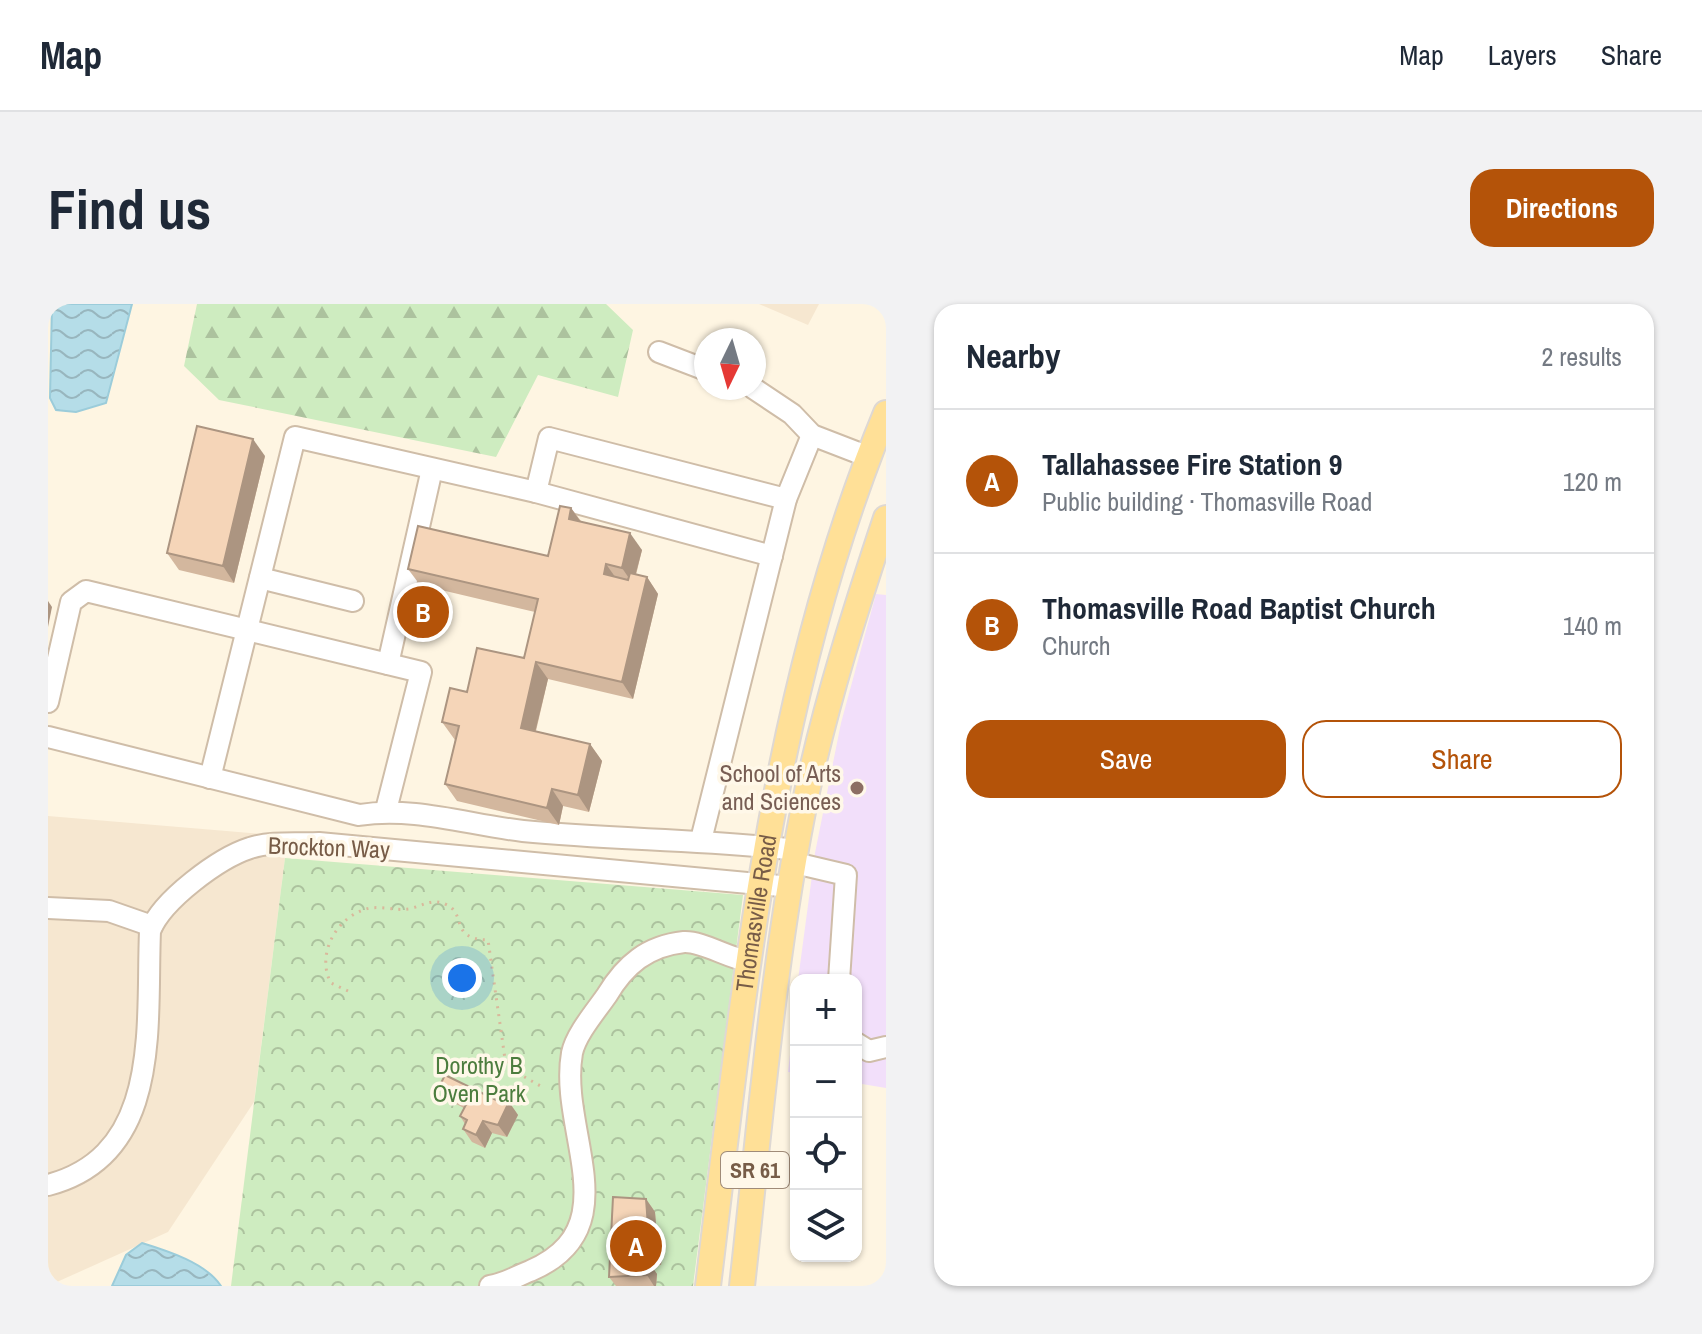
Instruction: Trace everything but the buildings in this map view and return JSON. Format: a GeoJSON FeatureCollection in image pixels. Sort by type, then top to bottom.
{"type":"FeatureCollection","features":[{"type":"Feature","properties":{"kind":"main road","name":"Thomasville Road"},"geometry":{"type":"LineString","coordinates":[[708,1286],[765,846],[816,614],[886,413]]}},
{"type":"Feature","properties":{"kind":"main road","name":"Thomasville Road"},"geometry":{"type":"LineString","coordinates":[[742,1286],[794,867],[829,703],[886,518]]}},
{"type":"Feature","properties":{"kind":"main road"},"geometry":{"type":"LineString","coordinates":[[728,1124],[760,1128]]}},
{"type":"Feature","properties":{"kind":"street"},"geometry":{"type":"LineString","coordinates":[[659,352],[694,365]]}},
{"type":"Feature","properties":{"kind":"street"},"geometry":{"type":"LineString","coordinates":[[766,397],[792,414],[812,435],[877,446]]}},
{"type":"Feature","properties":{"kind":"street"},"geometry":{"type":"LineString","coordinates":[[701,840],[786,499],[812,435]]}},
{"type":"Feature","properties":{"kind":"street"},"geometry":{"type":"LineString","coordinates":[[210,778],[295,437],[536,492],[772,556]]}},
{"type":"Feature","properties":{"kind":"street"},"geometry":{"type":"LineString","coordinates":[[536,492],[549,438],[786,499]]}},
{"type":"Feature","properties":{"kind":"street"},"geometry":{"type":"LineString","coordinates":[[388,664],[432,469]]}},
{"type":"Feature","properties":{"kind":"street"},"geometry":{"type":"LineString","coordinates":[[260,578],[353,601]]}},
{"type":"Feature","properties":{"kind":"street"},"geometry":{"type":"LineString","coordinates":[[48,702],[71,602],[86,591],[421,672],[386,810]]}},
{"type":"Feature","properties":{"kind":"street"},"geometry":{"type":"LineString","coordinates":[[48,737],[359,815],[386,810],[523,831],[765,846],[794,867],[846,875],[839,974]]}},
{"type":"Feature","properties":{"kind":"street","name":"Brockton Way"},"geometry":{"type":"LineString","coordinates":[[152,926],[196,879],[232,855],[253,846],[319,843],[758,883],[794,867]]}},
{"type":"Feature","properties":{"kind":"street"},"geometry":{"type":"LineString","coordinates":[[48,908],[109,911],[152,926],[145,1062],[133,1113],[106,1153],[84,1172],[48,1185]]}},
{"type":"Feature","properties":{"kind":"street"},"geometry":{"type":"LineString","coordinates":[[490,1286],[556,1260],[579,1232],[586,1193],[570,1087],[573,1049],[621,975],[649,950],[687,942],[748,961]]}},
{"type":"Feature","properties":{"kind":"street"},"geometry":{"type":"LineString","coordinates":[[861,1046],[869,1051],[886,1047]]}},
{"type":"Feature","properties":{"kind":"path"},"geometry":{"type":"LineString","coordinates":[[348,991],[331,983],[323,964],[328,943],[351,915],[368,908],[409,909],[427,902],[443,902],[450,906],[464,935],[471,940],[488,940],[505,1059],[514,1071],[544,1088]]}},
{"type":"Feature","properties":{"kind":"shaded area"},"geometry":{"type":"Polygon","coordinates":[[[759,304],[819,304],[808,325],[759,304]]]}},
{"type":"Feature","properties":{"kind":"shaded area","name":"School of Arts and Sciences"},"geometry":{"type":"Polygon","coordinates":[[[876,594],[886,595],[886,1088],[862,1084],[862,974],[799,974],[815,853],[841,723],[876,594]]]}},
{"type":"Feature","properties":{"kind":"shaded area"},"geometry":{"type":"Polygon","coordinates":[[[48,816],[263,834],[285,858],[254,1102],[168,1232],[48,1286],[48,816]]]}},
{"type":"Feature","properties":{"kind":"green space"},"geometry":{"type":"Polygon","coordinates":[[[197,304],[606,304],[633,330],[618,397],[538,375],[496,457],[219,400],[184,366],[197,304]]]}},
{"type":"Feature","properties":{"kind":"green space","name":"Dorothy B Oven Park"},"geometry":{"type":"Polygon","coordinates":[[[285,858],[743,895],[693,1286],[231,1286],[285,858]]]}},
{"type":"Feature","properties":{"kind":"water"},"geometry":{"type":"Polygon","coordinates":[[[52,304],[132,304],[106,403],[76,412],[56,410],[50,398],[52,304]]]}},
{"type":"Feature","properties":{"kind":"water"},"geometry":{"type":"Polygon","coordinates":[[[142,1243],[196,1264],[221,1286],[112,1286],[126,1255],[142,1243]]]}},
{"type":"Feature","properties":{"kind":"place","name":"Thomasville Road Baptist Church"},"geometry":{"type":"Point","coordinates":[423,612]}},
{"type":"Feature","properties":{"kind":"place","name":"School of Arts and Sciences"},"geometry":{"type":"Point","coordinates":[857,788]}},
{"type":"Feature","properties":{"kind":"place","name":"Tallahassee Fire Station 9"},"geometry":{"type":"Point","coordinates":[636,1246]}}]}
